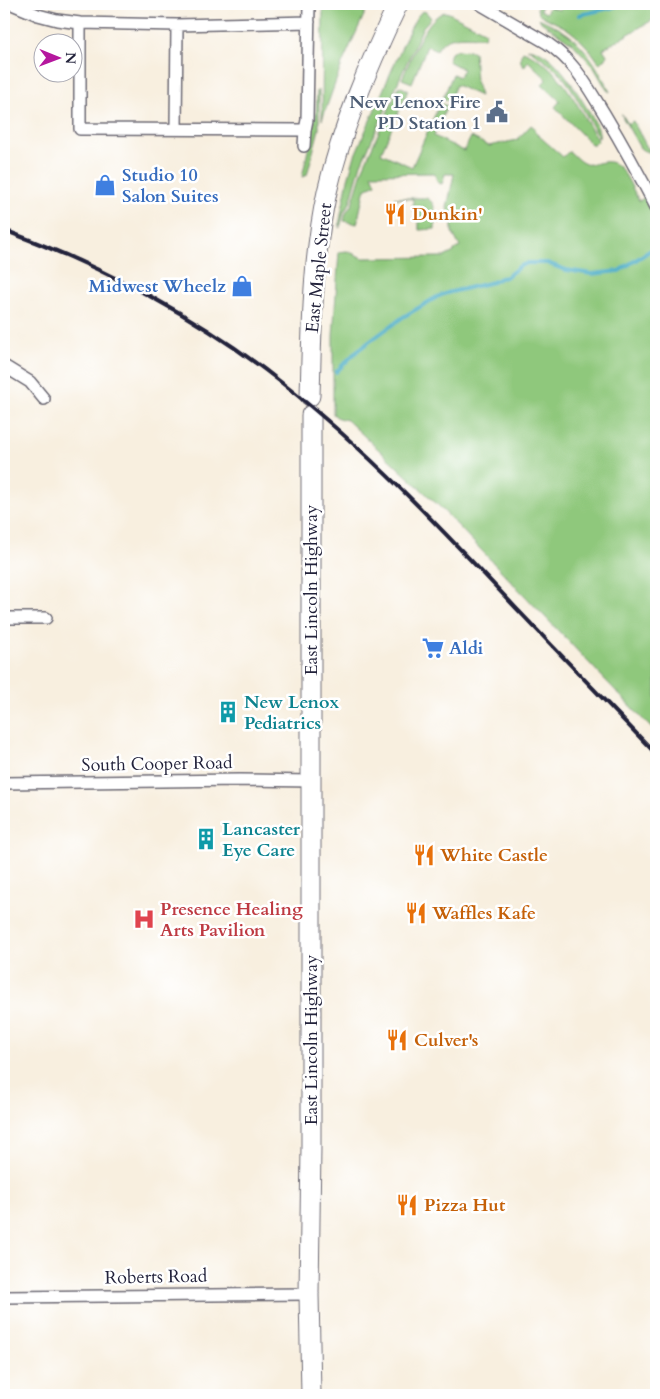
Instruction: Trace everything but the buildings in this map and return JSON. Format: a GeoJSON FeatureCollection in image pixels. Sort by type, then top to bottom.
{"type":"FeatureCollection","features":[{"type":"Feature","properties":{"kind":"main road","name":"East Maple Street"},"geometry":{"type":"LineString","coordinates":[[311,405],[313,290],[317,251],[328,191],[347,125],[376,49],[398,4]]}},
{"type":"Feature","properties":{"kind":"main road","name":"East Lincoln Highway"},"geometry":{"type":"LineString","coordinates":[[311,405],[311,1147],[309,1294],[311,1395]]}},
{"type":"Feature","properties":{"kind":"street"},"geometry":{"type":"LineString","coordinates":[[12,4],[38,15],[80,23],[177,25],[309,22]]}},
{"type":"Feature","properties":{"kind":"street"},"geometry":{"type":"LineString","coordinates":[[304,146],[307,120],[309,4]]}},
{"type":"Feature","properties":{"kind":"street"},"geometry":{"type":"LineString","coordinates":[[480,4],[558,50],[576,68],[621,142],[656,207]]}},
{"type":"Feature","properties":{"kind":"street"},"geometry":{"type":"LineString","coordinates":[[80,23],[80,129],[305,130]]}},
{"type":"Feature","properties":{"kind":"street"},"geometry":{"type":"LineString","coordinates":[[176,129],[177,25]]}},
{"type":"Feature","properties":{"kind":"street"},"geometry":{"type":"LineString","coordinates":[[4,366],[30,382],[44,399]]}},
{"type":"Feature","properties":{"kind":"street"},"geometry":{"type":"LineString","coordinates":[[4,618],[46,618]]}},
{"type":"Feature","properties":{"kind":"street","name":"South Cooper Road"},"geometry":{"type":"LineString","coordinates":[[4,783],[310,781]]}},
{"type":"Feature","properties":{"kind":"street","name":"Roberts Road"},"geometry":{"type":"LineString","coordinates":[[4,1297],[309,1294]]}},
{"type":"Feature","properties":{"kind":"green space"},"geometry":{"type":"Polygon","coordinates":[[[323,4],[369,4],[342,64],[322,120],[323,4]]]}},
{"type":"Feature","properties":{"kind":"green space"},"geometry":{"type":"Polygon","coordinates":[[[539,4],[543,4],[540,10],[546,13],[549,7],[560,10],[563,4],[656,4],[656,18],[603,49],[607,55],[606,59],[599,63],[584,44],[571,32],[538,13],[537,8],[539,4]]]}},
{"type":"Feature","properties":{"kind":"green space"},"geometry":{"type":"Polygon","coordinates":[[[422,11],[426,12],[431,18],[423,27],[361,164],[350,203],[344,212],[340,228],[348,179],[355,155],[407,35],[422,11]]]}},
{"type":"Feature","properties":{"kind":"green space"},"geometry":{"type":"Polygon","coordinates":[[[445,12],[486,32],[484,37],[464,36],[451,38],[441,44],[437,50],[427,46],[412,83],[402,79],[425,31],[431,22],[445,12]]]}},
{"type":"Feature","properties":{"kind":"green space"},"geometry":{"type":"Polygon","coordinates":[[[539,18],[566,32],[582,47],[598,69],[610,92],[593,66],[573,44],[541,22],[539,18]]]}},
{"type":"Feature","properties":{"kind":"green space"},"geometry":{"type":"Polygon","coordinates":[[[527,48],[537,50],[546,56],[563,72],[594,120],[599,131],[599,138],[563,77],[549,63],[527,48]]]}},
{"type":"Feature","properties":{"kind":"green space"},"geometry":{"type":"Polygon","coordinates":[[[456,50],[474,52],[476,82],[480,96],[456,85],[449,101],[443,98],[453,74],[459,77],[463,69],[448,61],[451,53],[456,50]]]}},
{"type":"Feature","properties":{"kind":"green space"},"geometry":{"type":"Polygon","coordinates":[[[523,51],[537,58],[559,77],[576,102],[598,141],[591,144],[555,107],[560,101],[542,84],[547,79],[528,61],[524,67],[520,59],[523,51]]]}},
{"type":"Feature","properties":{"kind":"green space"},"geometry":{"type":"Polygon","coordinates":[[[399,86],[408,90],[381,153],[412,167],[440,103],[447,106],[434,136],[464,151],[471,137],[489,146],[517,140],[531,125],[536,129],[534,131],[538,135],[563,157],[570,152],[586,164],[610,162],[615,164],[624,174],[639,201],[656,191],[656,733],[440,507],[347,420],[338,418],[333,414],[333,336],[339,252],[347,251],[363,258],[444,257],[460,247],[452,232],[452,223],[447,208],[454,174],[445,174],[442,184],[438,183],[434,173],[372,174],[376,184],[367,188],[364,192],[357,224],[344,221],[346,213],[352,204],[363,168],[399,86]]]}},
{"type":"Feature","properties":{"kind":"green space"},"geometry":{"type":"Polygon","coordinates":[[[319,90],[319,129],[307,175],[302,177],[316,114],[317,91],[319,90]]]}},
{"type":"Feature","properties":{"kind":"green space"},"geometry":{"type":"Polygon","coordinates":[[[622,114],[628,124],[633,121],[648,149],[656,144],[656,150],[648,152],[640,148],[622,114]]]}},
{"type":"Feature","properties":{"kind":"green space"},"geometry":{"type":"Polygon","coordinates":[[[394,198],[426,198],[430,200],[435,211],[435,229],[419,230],[419,211],[413,211],[413,199],[394,198]]]}},
{"type":"Feature","properties":{"kind":"waterway"},"geometry":{"type":"LineString","coordinates":[[579,15],[622,4]]}},
{"type":"Feature","properties":{"kind":"waterway"},"geometry":{"type":"LineString","coordinates":[[336,372],[358,350],[403,317],[447,293],[493,282],[506,277],[520,266],[528,263],[547,263],[566,270],[592,274],[619,271],[651,250],[656,250]]}},
{"type":"Feature","properties":{"kind":"railway"},"geometry":{"type":"LineString","coordinates":[[4,230],[77,260],[149,296],[218,337],[282,383],[344,435],[403,490],[656,754]]}},
{"type":"Feature","properties":{"kind":"place","name":"New Lenox Fire PD Station 1"},"geometry":{"type":"Point","coordinates":[497,112]}},
{"type":"Feature","properties":{"kind":"place","name":"Studio 10 Salon Suites"},"geometry":{"type":"Point","coordinates":[105,185]}},
{"type":"Feature","properties":{"kind":"place","name":"Dunkin'"},"geometry":{"type":"Point","coordinates":[395,214]}},
{"type":"Feature","properties":{"kind":"place","name":"Midwest Wheelz"},"geometry":{"type":"Point","coordinates":[242,286]}},
{"type":"Feature","properties":{"kind":"place","name":"Aldi"},"geometry":{"type":"Point","coordinates":[433,648]}},
{"type":"Feature","properties":{"kind":"place","name":"New Lenox Pediatrics"},"geometry":{"type":"Point","coordinates":[228,712]}},
{"type":"Feature","properties":{"kind":"place","name":"Lancaster Eye Care"},"geometry":{"type":"Point","coordinates":[206,839]}},
{"type":"Feature","properties":{"kind":"place","name":"White Castle"},"geometry":{"type":"Point","coordinates":[424,855]}},
{"type":"Feature","properties":{"kind":"place","name":"Waffles Kafe"},"geometry":{"type":"Point","coordinates":[416,913]}},
{"type":"Feature","properties":{"kind":"place","name":"Presence Healing Arts Pavilion"},"geometry":{"type":"Point","coordinates":[144,919]}},
{"type":"Feature","properties":{"kind":"place","name":"Culver's"},"geometry":{"type":"Point","coordinates":[397,1040]}},
{"type":"Feature","properties":{"kind":"place","name":"Pizza Hut"},"geometry":{"type":"Point","coordinates":[407,1205]}}]}
